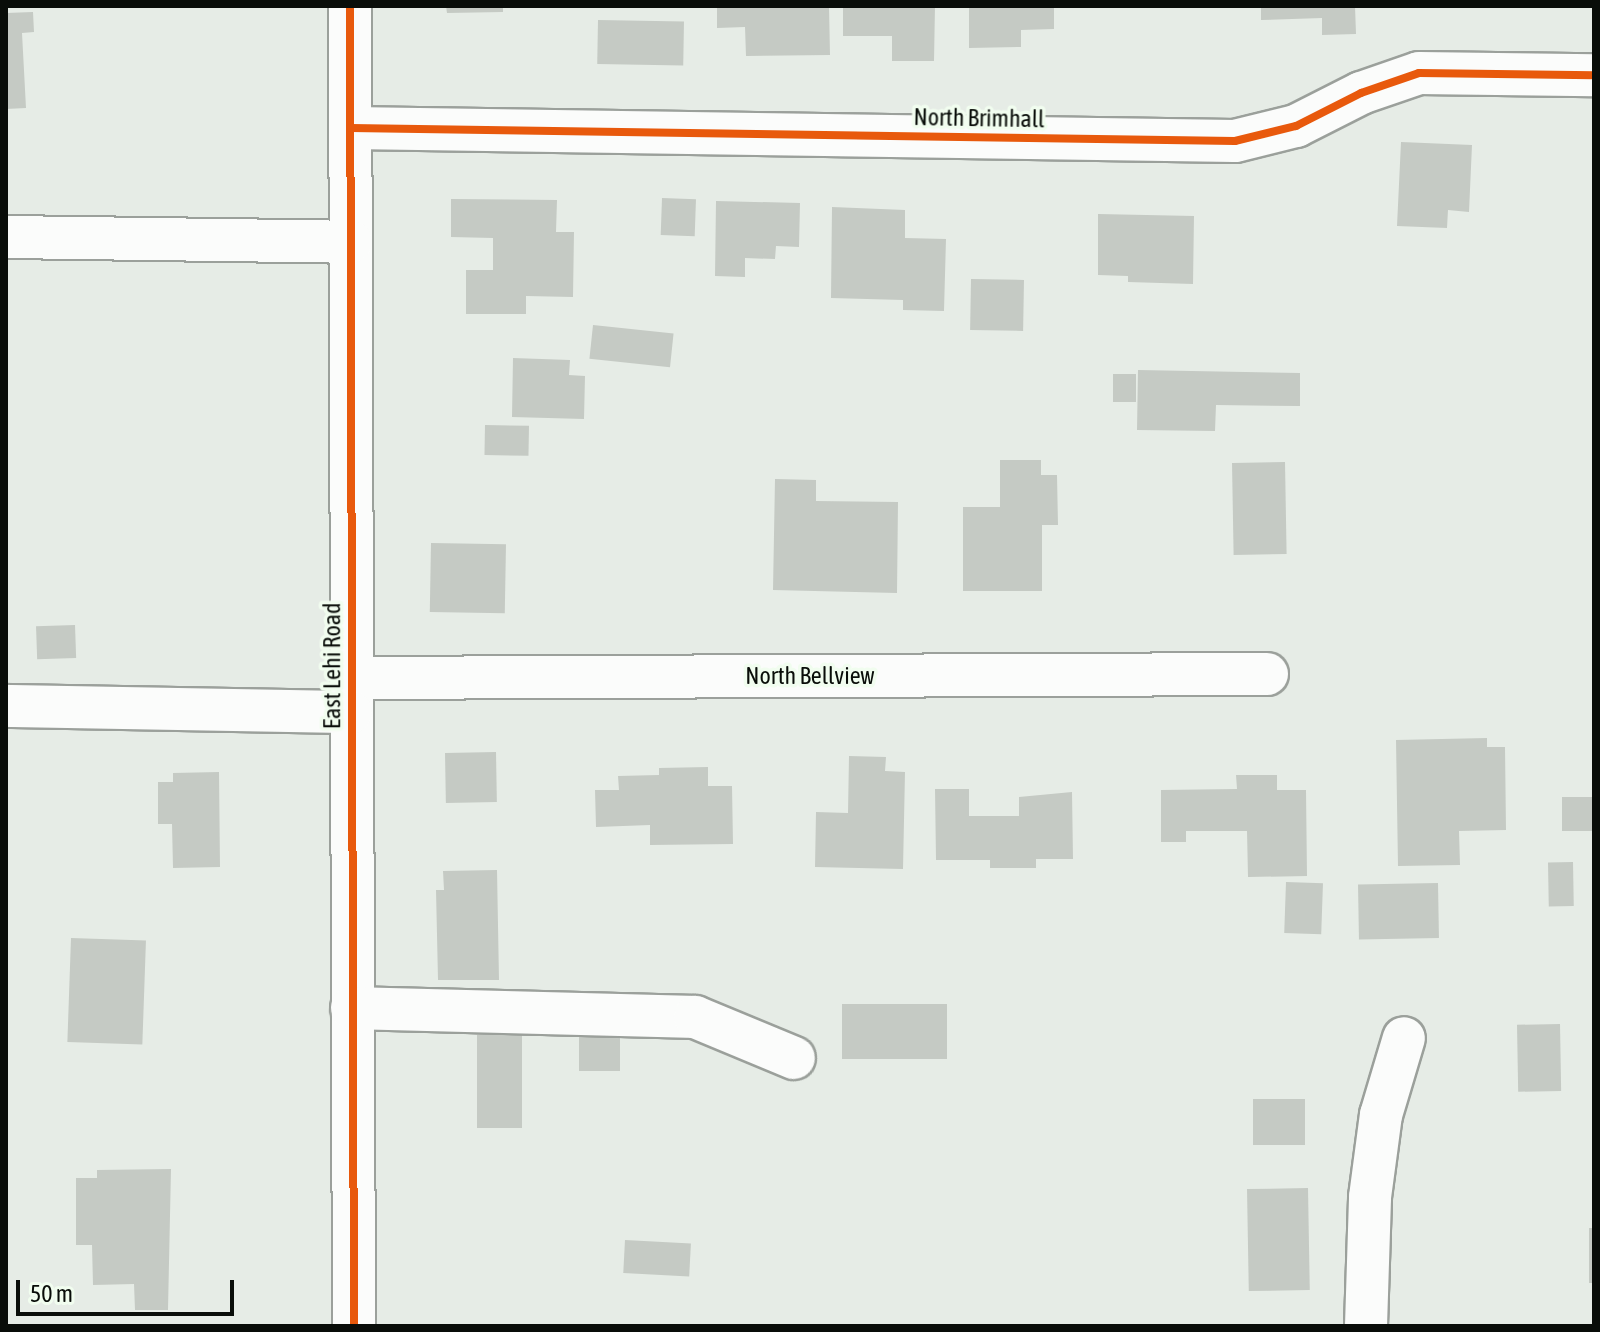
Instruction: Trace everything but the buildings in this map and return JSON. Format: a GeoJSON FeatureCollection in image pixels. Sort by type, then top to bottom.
{"type":"FeatureCollection","features":[{"type":"Feature","properties":{"kind":"street","name":"East Lehi Road"},"geometry":{"type":"LineString","coordinates":[[350,6],[354,1326]]}},
{"type":"Feature","properties":{"kind":"street","name":"North Brimhall"},"geometry":{"type":"LineString","coordinates":[[351,128],[1235,141],[1296,126],[1361,93],[1419,73],[1594,75]]}},
{"type":"Feature","properties":{"kind":"street"},"geometry":{"type":"LineString","coordinates":[[6,237],[351,242]]}},
{"type":"Feature","properties":{"kind":"street","name":"North Bellview"},"geometry":{"type":"LineString","coordinates":[[6,706],[1267,674]]}},
{"type":"Feature","properties":{"kind":"street"},"geometry":{"type":"LineString","coordinates":[[352,1008],[695,1017],[794,1058]]}},
{"type":"Feature","properties":{"kind":"street"},"geometry":{"type":"LineString","coordinates":[[1366,1326],[1372,1183],[1381,1115],[1404,1038]]}},
{"type":"Feature","properties":{"kind":"cycle path"},"geometry":{"type":"LineString","coordinates":[[350,6],[354,1326]]}},
{"type":"Feature","properties":{"kind":"cycle path"},"geometry":{"type":"LineString","coordinates":[[351,128],[1235,141],[1296,126],[1361,93],[1419,73],[1594,75]]}}]}
